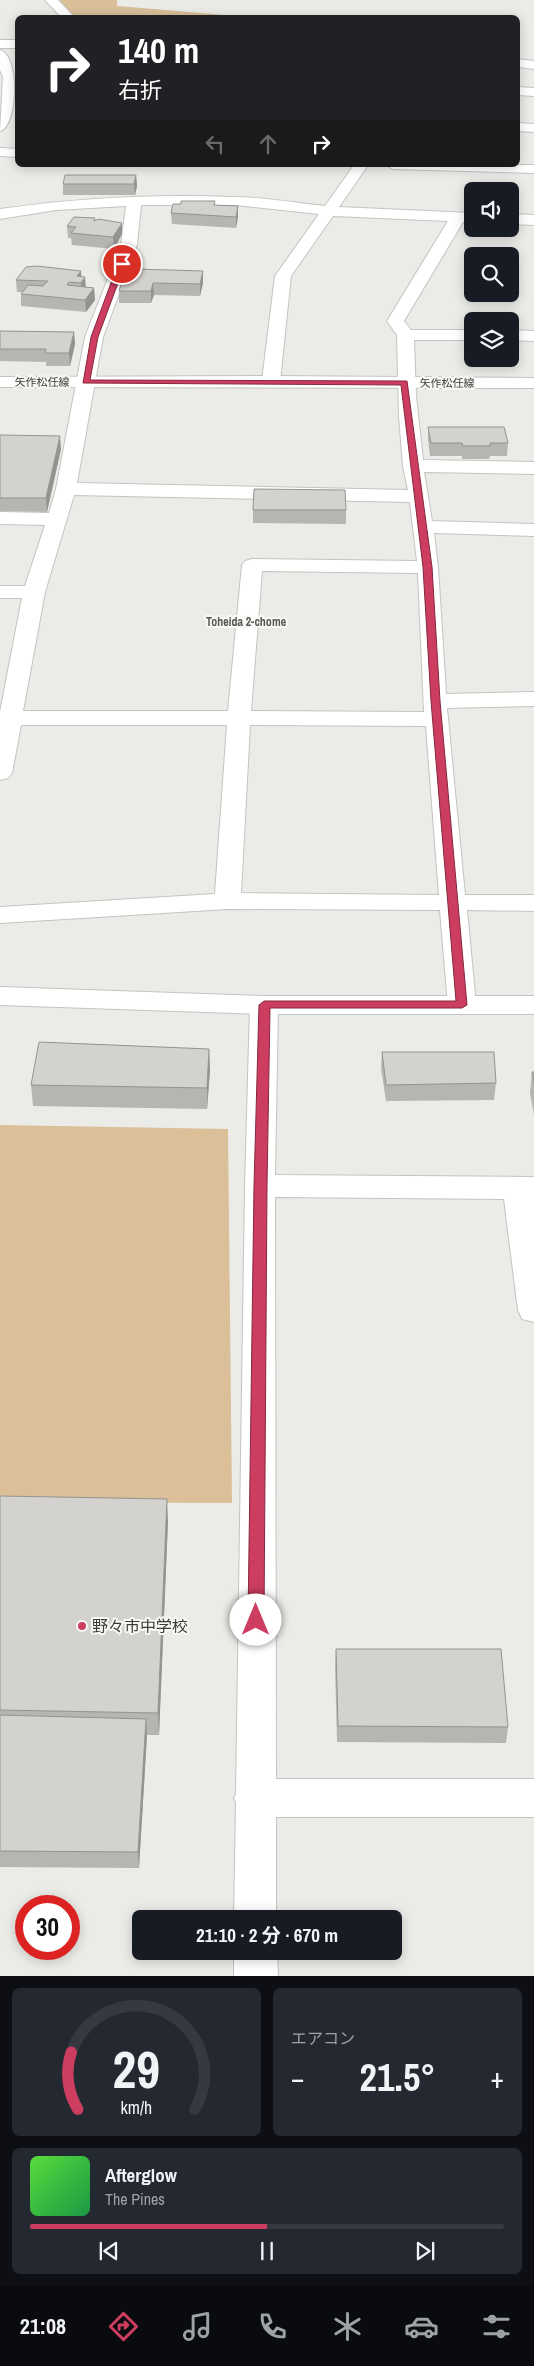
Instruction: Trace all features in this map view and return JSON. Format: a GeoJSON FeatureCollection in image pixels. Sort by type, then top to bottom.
{"type":"FeatureCollection","features":[{"type":"Feature","properties":{"kind":"street"},"geometry":{"type":"LineString","coordinates":[[51,0],[66,15]]}},
{"type":"Feature","properties":{"kind":"street"},"geometry":{"type":"LineString","coordinates":[[0,44],[15,44]]}},
{"type":"Feature","properties":{"kind":"street"},"geometry":{"type":"LineString","coordinates":[[0,54],[13,77],[11,113],[0,127]]}},
{"type":"Feature","properties":{"kind":"street"},"geometry":{"type":"LineString","coordinates":[[520,63],[534,65]]}},
{"type":"Feature","properties":{"kind":"street"},"geometry":{"type":"LineString","coordinates":[[520,91],[534,92]]}},
{"type":"Feature","properties":{"kind":"street"},"geometry":{"type":"LineString","coordinates":[[520,127],[534,128]]}},
{"type":"Feature","properties":{"kind":"street"},"geometry":{"type":"LineString","coordinates":[[0,152],[15,153]]}},
{"type":"Feature","properties":{"kind":"street"},"geometry":{"type":"LineString","coordinates":[[271,381],[283,276],[360,167]]}},
{"type":"Feature","properties":{"kind":"street"},"geometry":{"type":"LineString","coordinates":[[464,167],[534,169]]}},
{"type":"Feature","properties":{"kind":"street"},"geometry":{"type":"LineString","coordinates":[[0,773],[34,592],[55,519],[66,489],[94,337],[129,245],[134,201]]}},
{"type":"Feature","properties":{"kind":"street"},"geometry":{"type":"LineString","coordinates":[[0,214],[56,206],[134,201],[235,201],[329,211],[464,217]]}},
{"type":"Feature","properties":{"kind":"street"},"geometry":{"type":"LineString","coordinates":[[462,1005],[437,710],[428,567],[419,496],[413,466],[404,383],[406,335],[395,321],[464,218]]}},
{"type":"Feature","properties":{"kind":"street"},"geometry":{"type":"LineString","coordinates":[[519,219],[534,220]]}},
{"type":"Feature","properties":{"kind":"street"},"geometry":{"type":"LineString","coordinates":[[406,335],[464,335]]}},
{"type":"Feature","properties":{"kind":"street"},"geometry":{"type":"LineString","coordinates":[[75,336],[94,337]]}},
{"type":"Feature","properties":{"kind":"street"},"geometry":{"type":"LineString","coordinates":[[519,336],[534,336]]}},
{"type":"Feature","properties":{"kind":"street","name":"矢作松任線"},"geometry":{"type":"LineString","coordinates":[[0,382],[271,381],[534,383]]}},
{"type":"Feature","properties":{"kind":"street"},"geometry":{"type":"LineString","coordinates":[[413,466],[534,468]]}},
{"type":"Feature","properties":{"kind":"street"},"geometry":{"type":"LineString","coordinates":[[66,489],[419,496]]}},
{"type":"Feature","properties":{"kind":"street"},"geometry":{"type":"LineString","coordinates":[[0,518],[55,519]]}},
{"type":"Feature","properties":{"kind":"street"},"geometry":{"type":"LineString","coordinates":[[422,527],[534,530]]}},
{"type":"Feature","properties":{"kind":"street"},"geometry":{"type":"LineString","coordinates":[[228,902],[239,718],[252,565],[428,567]]}},
{"type":"Feature","properties":{"kind":"street"},"geometry":{"type":"LineString","coordinates":[[0,592],[34,592]]}},
{"type":"Feature","properties":{"kind":"street"},"geometry":{"type":"LineString","coordinates":[[9,718],[239,718],[437,710],[534,699]]}},
{"type":"Feature","properties":{"kind":"street"},"geometry":{"type":"LineString","coordinates":[[0,915],[228,902],[534,903]]}},
{"type":"Feature","properties":{"kind":"street"},"geometry":{"type":"LineString","coordinates":[[0,996],[264,1005],[534,1005]]}},
{"type":"Feature","properties":{"kind":"street"},"geometry":{"type":"LineString","coordinates":[[255,1910],[254,1798],[260,1186],[264,1005]]}},
{"type":"Feature","properties":{"kind":"street"},"geometry":{"type":"LineString","coordinates":[[260,1186],[526,1188],[534,1310]]}},
{"type":"Feature","properties":{"kind":"street"},"geometry":{"type":"LineString","coordinates":[[254,1798],[534,1798]]}},
{"type":"Feature","properties":{"kind":"street"},"geometry":{"type":"LineString","coordinates":[[256,1960],[256,1976]]}},
{"type":"Feature","properties":{"kind":"shaded area"},"geometry":{"type":"Polygon","coordinates":[[[58,0],[117,0],[117,6],[226,15],[73,15],[58,0]]]}},
{"type":"Feature","properties":{"kind":"shaded area"},"geometry":{"type":"Polygon","coordinates":[[[0,1125],[228,1129],[232,1503],[0,1502],[0,1125]]]}},
{"type":"Feature","properties":{"kind":"building"},"geometry":{"type":"Polygon","coordinates":[[[65,175],[136,175],[134,184],[63,184],[65,175]]]}},
{"type":"Feature","properties":{"kind":"building"},"geometry":{"type":"Polygon","coordinates":[[[181,201],[215,201],[214,205],[238,206],[236,217],[171,213],[173,204],[181,204],[181,201]]]}},
{"type":"Feature","properties":{"kind":"building"},"geometry":{"type":"Polygon","coordinates":[[[74,217],[95,218],[94,221],[99,219],[122,223],[113,237],[71,233],[76,227],[67,226],[74,217]]]}},
{"type":"Feature","properties":{"kind":"building"},"geometry":{"type":"Polygon","coordinates":[[[37,266],[81,271],[77,276],[85,277],[81,283],[69,282],[67,285],[94,288],[85,300],[21,294],[28,285],[43,286],[48,281],[16,280],[26,267],[37,266]]]}},
{"type":"Feature","properties":{"kind":"building"},"geometry":{"type":"Polygon","coordinates":[[[134,269],[203,271],[200,284],[153,283],[151,291],[119,291],[122,282],[132,282],[134,269]]]}},
{"type":"Feature","properties":{"kind":"building"},"geometry":{"type":"Polygon","coordinates":[[[0,331],[74,332],[69,353],[45,353],[46,349],[0,349],[0,331]]]}},
{"type":"Feature","properties":{"kind":"building"},"geometry":{"type":"Polygon","coordinates":[[[428,427],[504,427],[508,443],[490,443],[490,446],[463,446],[462,443],[431,443],[428,427]]]}},
{"type":"Feature","properties":{"kind":"building"},"geometry":{"type":"Polygon","coordinates":[[[0,435],[60,436],[46,498],[0,498],[0,435]]]}},
{"type":"Feature","properties":{"kind":"building"},"geometry":{"type":"Polygon","coordinates":[[[254,489],[345,490],[346,510],[253,510],[254,489]]]}},
{"type":"Feature","properties":{"kind":"building"},"geometry":{"type":"Polygon","coordinates":[[[39,1042],[209,1049],[207,1088],[31,1085],[39,1042]]]}},
{"type":"Feature","properties":{"kind":"building"},"geometry":{"type":"Polygon","coordinates":[[[382,1052],[494,1052],[496,1083],[386,1085],[382,1052]]]}},
{"type":"Feature","properties":{"kind":"building","name":"野々市中学校"},"geometry":{"type":"Polygon","coordinates":[[[0,1496],[167,1499],[158,1713],[0,1710],[0,1496]]]}},
{"type":"Feature","properties":{"kind":"building"},"geometry":{"type":"Polygon","coordinates":[[[336,1649],[501,1649],[508,1727],[338,1726],[336,1649]]]}},
{"type":"Feature","properties":{"kind":"building"},"geometry":{"type":"Polygon","coordinates":[[[0,1715],[146,1719],[138,1852],[0,1851],[0,1715]]]}},
{"type":"Feature","properties":{"kind":"place","name":"野々市中学校"},"geometry":{"type":"Point","coordinates":[82,1626]}},
{"type":"Feature","properties":{"kind":"district","name":"Toheida 2-chome"},"geometry":{"type":"Point","coordinates":[246,622]}},
{"type":"Feature","properties":{"kind":"route"},"geometry":{"type":"LineString","coordinates":[[122,264],[94,337],[86,382],[271,381],[404,383],[413,466],[419,496],[428,567],[435,701],[462,1005],[264,1005],[260,1186],[256,1620]]}}]}
